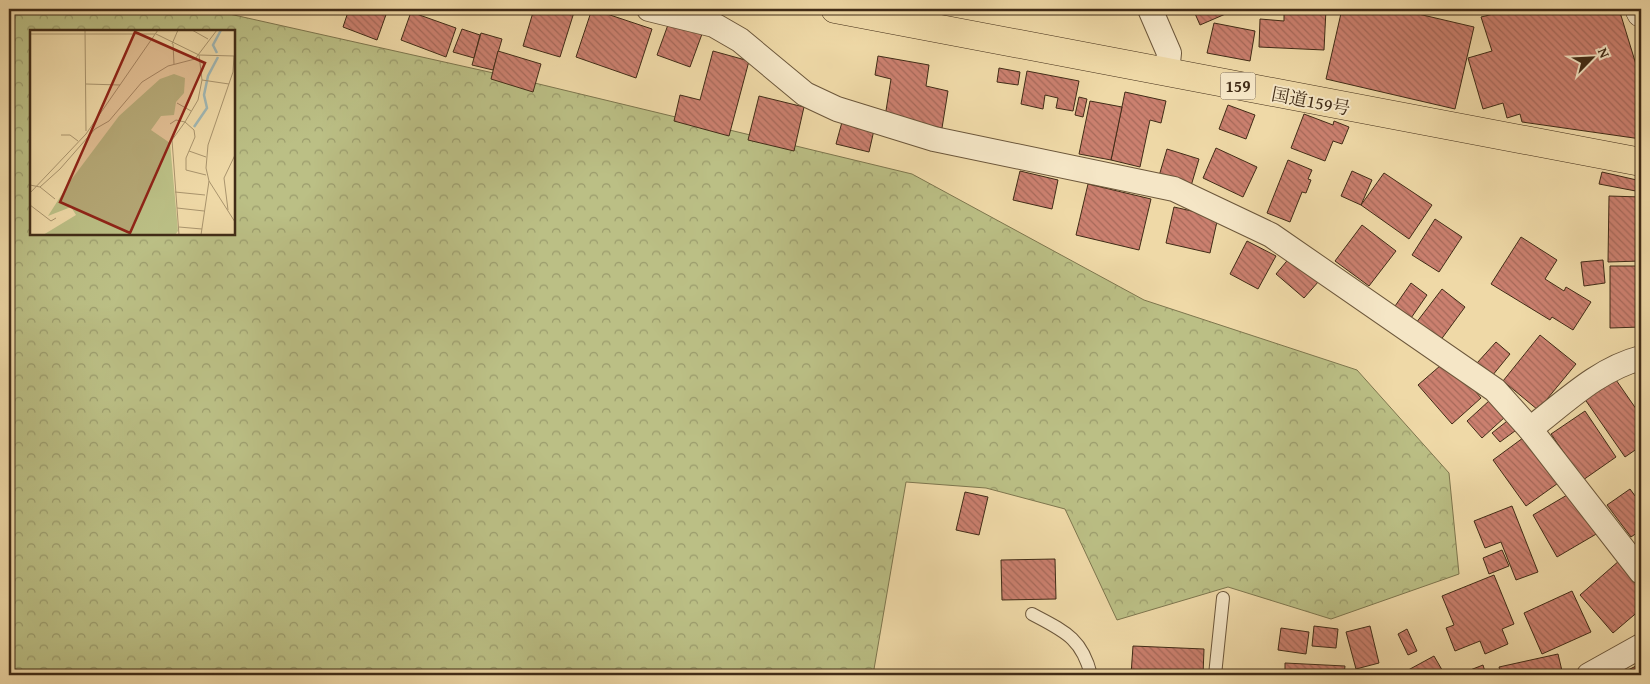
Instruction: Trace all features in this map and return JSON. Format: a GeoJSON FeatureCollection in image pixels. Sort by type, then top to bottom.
{"type":"FeatureCollection","features":[{"type":"Feature","properties":{"kind":"highway","name":"国道159号"},"geometry":{"type":"LineString","coordinates":[[835,9],[1641,162]]}},
{"type":"Feature","properties":{"kind":"street"},"geometry":{"type":"LineString","coordinates":[[650,9],[714,25],[740,40],[805,94],[837,110],[934,139],[1174,189],[1262,231],[1495,390],[1530,429],[1641,572]]}},
{"type":"Feature","properties":{"kind":"street"},"geometry":{"type":"LineString","coordinates":[[1150,9],[1170,52],[1168,73]]}},
{"type":"Feature","properties":{"kind":"street"},"geometry":{"type":"LineString","coordinates":[[1639,9],[1641,13]]}},
{"type":"Feature","properties":{"kind":"street"},"geometry":{"type":"LineString","coordinates":[[1530,429],[1598,377],[1629,361],[1641,358]]}},
{"type":"Feature","properties":{"kind":"street"},"geometry":{"type":"LineString","coordinates":[[1588,675],[1641,646]]}},
{"type":"Feature","properties":{"kind":"lane"},"geometry":{"type":"LineString","coordinates":[[1215,675],[1223,598]]}},
{"type":"Feature","properties":{"kind":"lane"},"geometry":{"type":"LineString","coordinates":[[1032,614],[1068,633],[1084,651],[1091,675]]}},
{"type":"Feature","properties":{"kind":"green space"},"geometry":{"type":"Polygon","coordinates":[[[9,9],[198,9],[216,11],[489,72],[912,174],[1144,300],[1357,370],[1449,473],[1459,574],[1331,619],[1228,587],[1117,620],[1065,509],[986,488],[906,482],[873,675],[9,675],[9,9]]]}},
{"type":"Feature","properties":{"kind":"building"},"geometry":{"type":"Polygon","coordinates":[[[349,9],[388,9],[377,40],[343,27],[349,9]]]}},
{"type":"Feature","properties":{"kind":"building"},"geometry":{"type":"Polygon","coordinates":[[[534,9],[575,9],[560,57],[523,46],[534,9]]]}},
{"type":"Feature","properties":{"kind":"building"},"geometry":{"type":"Polygon","coordinates":[[[592,9],[652,29],[636,78],[576,57],[592,9]]]}},
{"type":"Feature","properties":{"kind":"building"},"geometry":{"type":"Polygon","coordinates":[[[1193,9],[1237,9],[1200,25],[1193,9]]]}},
{"type":"Feature","properties":{"kind":"building"},"geometry":{"type":"Polygon","coordinates":[[[1284,9],[1326,9],[1324,50],[1259,47],[1260,19],[1284,21],[1284,9]]]}},
{"type":"Feature","properties":{"kind":"building"},"geometry":{"type":"Polygon","coordinates":[[[1342,9],[1397,9],[1474,27],[1455,109],[1326,79],[1342,9]]]}},
{"type":"Feature","properties":{"kind":"building"},"geometry":{"type":"Polygon","coordinates":[[[1514,9],[1619,9],[1638,71],[1641,71],[1641,139],[1522,122],[1520,114],[1507,118],[1503,103],[1483,109],[1468,58],[1492,51],[1481,17],[1514,9]]]}},
{"type":"Feature","properties":{"kind":"building"},"geometry":{"type":"Polygon","coordinates":[[[411,12],[456,28],[446,57],[401,40],[411,12]]]}},
{"type":"Feature","properties":{"kind":"building"},"geometry":{"type":"Polygon","coordinates":[[[669,22],[702,34],[690,67],[657,55],[669,22]]]}},
{"type":"Feature","properties":{"kind":"building"},"geometry":{"type":"Polygon","coordinates":[[[1214,23],[1255,31],[1250,61],[1207,53],[1214,23]]]}},
{"type":"Feature","properties":{"kind":"building"},"geometry":{"type":"Polygon","coordinates":[[[462,29],[480,35],[474,58],[453,52],[462,29]]]}},
{"type":"Feature","properties":{"kind":"building"},"geometry":{"type":"Polygon","coordinates":[[[481,33],[502,39],[493,70],[472,65],[481,33]]]}},
{"type":"Feature","properties":{"kind":"building"},"geometry":{"type":"Polygon","coordinates":[[[498,51],[541,64],[533,92],[491,79],[498,51]]]}},
{"type":"Feature","properties":{"kind":"building"},"geometry":{"type":"Polygon","coordinates":[[[713,51],[749,61],[729,136],[674,121],[680,95],[700,100],[713,51]]]}},
{"type":"Feature","properties":{"kind":"building"},"geometry":{"type":"Polygon","coordinates":[[[878,56],[929,65],[926,86],[948,91],[942,128],[885,117],[891,79],[875,75],[878,56]]]}},
{"type":"Feature","properties":{"kind":"building"},"geometry":{"type":"Polygon","coordinates":[[[999,68],[1020,72],[1018,85],[997,82],[999,68]]]}},
{"type":"Feature","properties":{"kind":"building"},"geometry":{"type":"Polygon","coordinates":[[[1027,71],[1079,81],[1073,111],[1056,108],[1058,98],[1045,95],[1043,109],[1021,104],[1027,71]]]}},
{"type":"Feature","properties":{"kind":"building"},"geometry":{"type":"Polygon","coordinates":[[[1125,92],[1166,101],[1161,123],[1150,120],[1140,167],[1111,160],[1125,92]]]}},
{"type":"Feature","properties":{"kind":"building"},"geometry":{"type":"Polygon","coordinates":[[[759,96],[804,107],[794,151],[748,140],[759,96]]]}},
{"type":"Feature","properties":{"kind":"building"},"geometry":{"type":"Polygon","coordinates":[[[1079,97],[1087,99],[1083,117],[1075,115],[1079,97]]]}},
{"type":"Feature","properties":{"kind":"building"},"geometry":{"type":"Polygon","coordinates":[[[1090,101],[1122,107],[1111,160],[1079,154],[1090,101]]]}},
{"type":"Feature","properties":{"kind":"building"},"geometry":{"type":"Polygon","coordinates":[[[1228,105],[1255,115],[1246,139],[1219,129],[1228,105]]]}},
{"type":"Feature","properties":{"kind":"building"},"geometry":{"type":"Polygon","coordinates":[[[1304,114],[1333,125],[1334,121],[1349,127],[1342,144],[1333,141],[1325,161],[1291,148],[1304,114]]]}},
{"type":"Feature","properties":{"kind":"building"},"geometry":{"type":"Polygon","coordinates":[[[842,122],[874,130],[869,152],[836,144],[842,122]]]}},
{"type":"Feature","properties":{"kind":"building"},"geometry":{"type":"Polygon","coordinates":[[[1216,148],[1257,167],[1243,197],[1203,178],[1216,148]]]}},
{"type":"Feature","properties":{"kind":"building"},"geometry":{"type":"Polygon","coordinates":[[[1167,149],[1199,159],[1191,186],[1159,176],[1167,149]]]}},
{"type":"Feature","properties":{"kind":"building"},"geometry":{"type":"Polygon","coordinates":[[[1288,160],[1312,170],[1308,179],[1311,180],[1306,193],[1302,192],[1290,222],[1267,213],[1288,160]]]}},
{"type":"Feature","properties":{"kind":"building"},"geometry":{"type":"Polygon","coordinates":[[[1020,171],[1058,180],[1052,209],[1013,200],[1020,171]]]}},
{"type":"Feature","properties":{"kind":"building"},"geometry":{"type":"Polygon","coordinates":[[[1352,171],[1372,180],[1361,205],[1341,196],[1352,171]]]}},
{"type":"Feature","properties":{"kind":"building"},"geometry":{"type":"Polygon","coordinates":[[[1602,172],[1641,181],[1641,192],[1599,184],[1602,172]]]}},
{"type":"Feature","properties":{"kind":"building"},"geometry":{"type":"Polygon","coordinates":[[[1384,173],[1432,205],[1409,239],[1361,205],[1384,173]]]}},
{"type":"Feature","properties":{"kind":"building"},"geometry":{"type":"Polygon","coordinates":[[[1088,184],[1151,199],[1139,250],[1076,235],[1088,184]]]}},
{"type":"Feature","properties":{"kind":"building"},"geometry":{"type":"Polygon","coordinates":[[[1609,196],[1641,197],[1641,261],[1608,262],[1609,196]]]}},
{"type":"Feature","properties":{"kind":"building"},"geometry":{"type":"Polygon","coordinates":[[[1174,207],[1218,217],[1210,253],[1166,243],[1174,207]]]}},
{"type":"Feature","properties":{"kind":"building"},"geometry":{"type":"Polygon","coordinates":[[[1435,219],[1462,237],[1439,272],[1412,255],[1435,219]]]}},
{"type":"Feature","properties":{"kind":"building"},"geometry":{"type":"Polygon","coordinates":[[[1362,225],[1396,251],[1369,286],[1335,261],[1362,225]]]}},
{"type":"Feature","properties":{"kind":"building"},"geometry":{"type":"Polygon","coordinates":[[[1521,237],[1557,260],[1545,279],[1564,291],[1566,287],[1591,302],[1573,330],[1552,317],[1550,320],[1491,284],[1521,237]]]}},
{"type":"Feature","properties":{"kind":"building"},"geometry":{"type":"Polygon","coordinates":[[[1247,241],[1276,256],[1258,289],[1230,274],[1247,241]]]}},
{"type":"Feature","properties":{"kind":"building"},"geometry":{"type":"Polygon","coordinates":[[[1291,256],[1319,281],[1304,298],[1276,274],[1291,256]]]}},
{"type":"Feature","properties":{"kind":"building"},"geometry":{"type":"Polygon","coordinates":[[[1603,260],[1605,283],[1584,286],[1581,262],[1603,260]]]}},
{"type":"Feature","properties":{"kind":"building"},"geometry":{"type":"Polygon","coordinates":[[[1610,266],[1641,266],[1641,327],[1610,328],[1610,266]]]}},
{"type":"Feature","properties":{"kind":"building"},"geometry":{"type":"Polygon","coordinates":[[[1411,283],[1427,295],[1409,321],[1393,309],[1411,283]]]}},
{"type":"Feature","properties":{"kind":"building"},"geometry":{"type":"Polygon","coordinates":[[[1442,289],[1465,307],[1440,341],[1416,323],[1442,289]]]}},
{"type":"Feature","properties":{"kind":"building"},"geometry":{"type":"Polygon","coordinates":[[[1540,335],[1576,364],[1538,410],[1503,381],[1540,335]]]}},
{"type":"Feature","properties":{"kind":"building"},"geometry":{"type":"Polygon","coordinates":[[[1496,342],[1510,354],[1492,376],[1477,363],[1496,342]]]}},
{"type":"Feature","properties":{"kind":"building"},"geometry":{"type":"Polygon","coordinates":[[[1448,359],[1481,398],[1452,424],[1418,385],[1448,359]]]}},
{"type":"Feature","properties":{"kind":"building"},"geometry":{"type":"Polygon","coordinates":[[[1614,377],[1641,416],[1641,446],[1625,457],[1584,398],[1614,377]]]}},
{"type":"Feature","properties":{"kind":"building"},"geometry":{"type":"Polygon","coordinates":[[[1490,400],[1505,417],[1482,438],[1467,421],[1490,400]]]}},
{"type":"Feature","properties":{"kind":"building"},"geometry":{"type":"Polygon","coordinates":[[[1585,411],[1616,457],[1583,480],[1551,434],[1585,411]]]}},
{"type":"Feature","properties":{"kind":"building"},"geometry":{"type":"Polygon","coordinates":[[[1511,418],[1519,428],[1500,442],[1492,433],[1511,418]]]}},
{"type":"Feature","properties":{"kind":"building"},"geometry":{"type":"Polygon","coordinates":[[[1527,435],[1561,481],[1526,506],[1493,460],[1527,435]]]}},
{"type":"Feature","properties":{"kind":"building"},"geometry":{"type":"Polygon","coordinates":[[[1630,489],[1641,504],[1641,530],[1631,537],[1607,505],[1630,489]]]}},
{"type":"Feature","properties":{"kind":"building"},"geometry":{"type":"Polygon","coordinates":[[[1574,491],[1598,533],[1557,557],[1533,515],[1574,491]]]}},
{"type":"Feature","properties":{"kind":"building"},"geometry":{"type":"Polygon","coordinates":[[[965,492],[988,497],[979,535],[956,530],[965,492]]]}},
{"type":"Feature","properties":{"kind":"building"},"geometry":{"type":"Polygon","coordinates":[[[1512,506],[1538,572],[1516,580],[1501,542],[1485,548],[1474,521],[1512,506]]]}},
{"type":"Feature","properties":{"kind":"building"},"geometry":{"type":"Polygon","coordinates":[[[1502,550],[1509,566],[1489,574],[1483,558],[1502,550]]]}},
{"type":"Feature","properties":{"kind":"building"},"geometry":{"type":"Polygon","coordinates":[[[1055,559],[1056,599],[1002,600],[1001,560],[1055,559]]]}},
{"type":"Feature","properties":{"kind":"building"},"geometry":{"type":"Polygon","coordinates":[[[1620,560],[1641,585],[1641,609],[1613,633],[1580,595],[1620,560]]]}},
{"type":"Feature","properties":{"kind":"building"},"geometry":{"type":"Polygon","coordinates":[[[1494,575],[1514,624],[1502,629],[1508,644],[1485,654],[1480,641],[1455,651],[1446,628],[1454,625],[1442,596],[1494,575]]]}},
{"type":"Feature","properties":{"kind":"building"},"geometry":{"type":"Polygon","coordinates":[[[1572,591],[1591,632],[1542,654],[1524,613],[1572,591]]]}},
{"type":"Feature","properties":{"kind":"building"},"geometry":{"type":"Polygon","coordinates":[[[1314,626],[1338,629],[1336,648],[1312,646],[1314,626]]]}},
{"type":"Feature","properties":{"kind":"building"},"geometry":{"type":"Polygon","coordinates":[[[1370,626],[1379,663],[1356,669],[1346,632],[1370,626]]]}},
{"type":"Feature","properties":{"kind":"building"},"geometry":{"type":"Polygon","coordinates":[[[1281,628],[1309,632],[1306,654],[1278,650],[1281,628]]]}},
{"type":"Feature","properties":{"kind":"building"},"geometry":{"type":"Polygon","coordinates":[[[1407,629],[1417,651],[1408,655],[1398,634],[1407,629]]]}},
{"type":"Feature","properties":{"kind":"building"},"geometry":{"type":"Polygon","coordinates":[[[1133,646],[1204,649],[1203,675],[1131,675],[1133,646]]]}},
{"type":"Feature","properties":{"kind":"building"},"geometry":{"type":"Polygon","coordinates":[[[1558,654],[1563,675],[1501,675],[1499,667],[1558,654]]]}},
{"type":"Feature","properties":{"kind":"building"},"geometry":{"type":"Polygon","coordinates":[[[1434,656],[1445,675],[1399,675],[1434,656]]]}},
{"type":"Feature","properties":{"kind":"building"},"geometry":{"type":"Polygon","coordinates":[[[1285,663],[1345,666],[1344,675],[1285,675],[1285,663]]]}},
{"type":"Feature","properties":{"kind":"building"},"geometry":{"type":"Polygon","coordinates":[[[1640,664],[1641,675],[1625,675],[1624,672],[1640,664]]]}},
{"type":"Feature","properties":{"kind":"building"},"geometry":{"type":"Polygon","coordinates":[[[1483,665],[1486,675],[1460,675],[1460,674],[1483,665]]]}}]}
